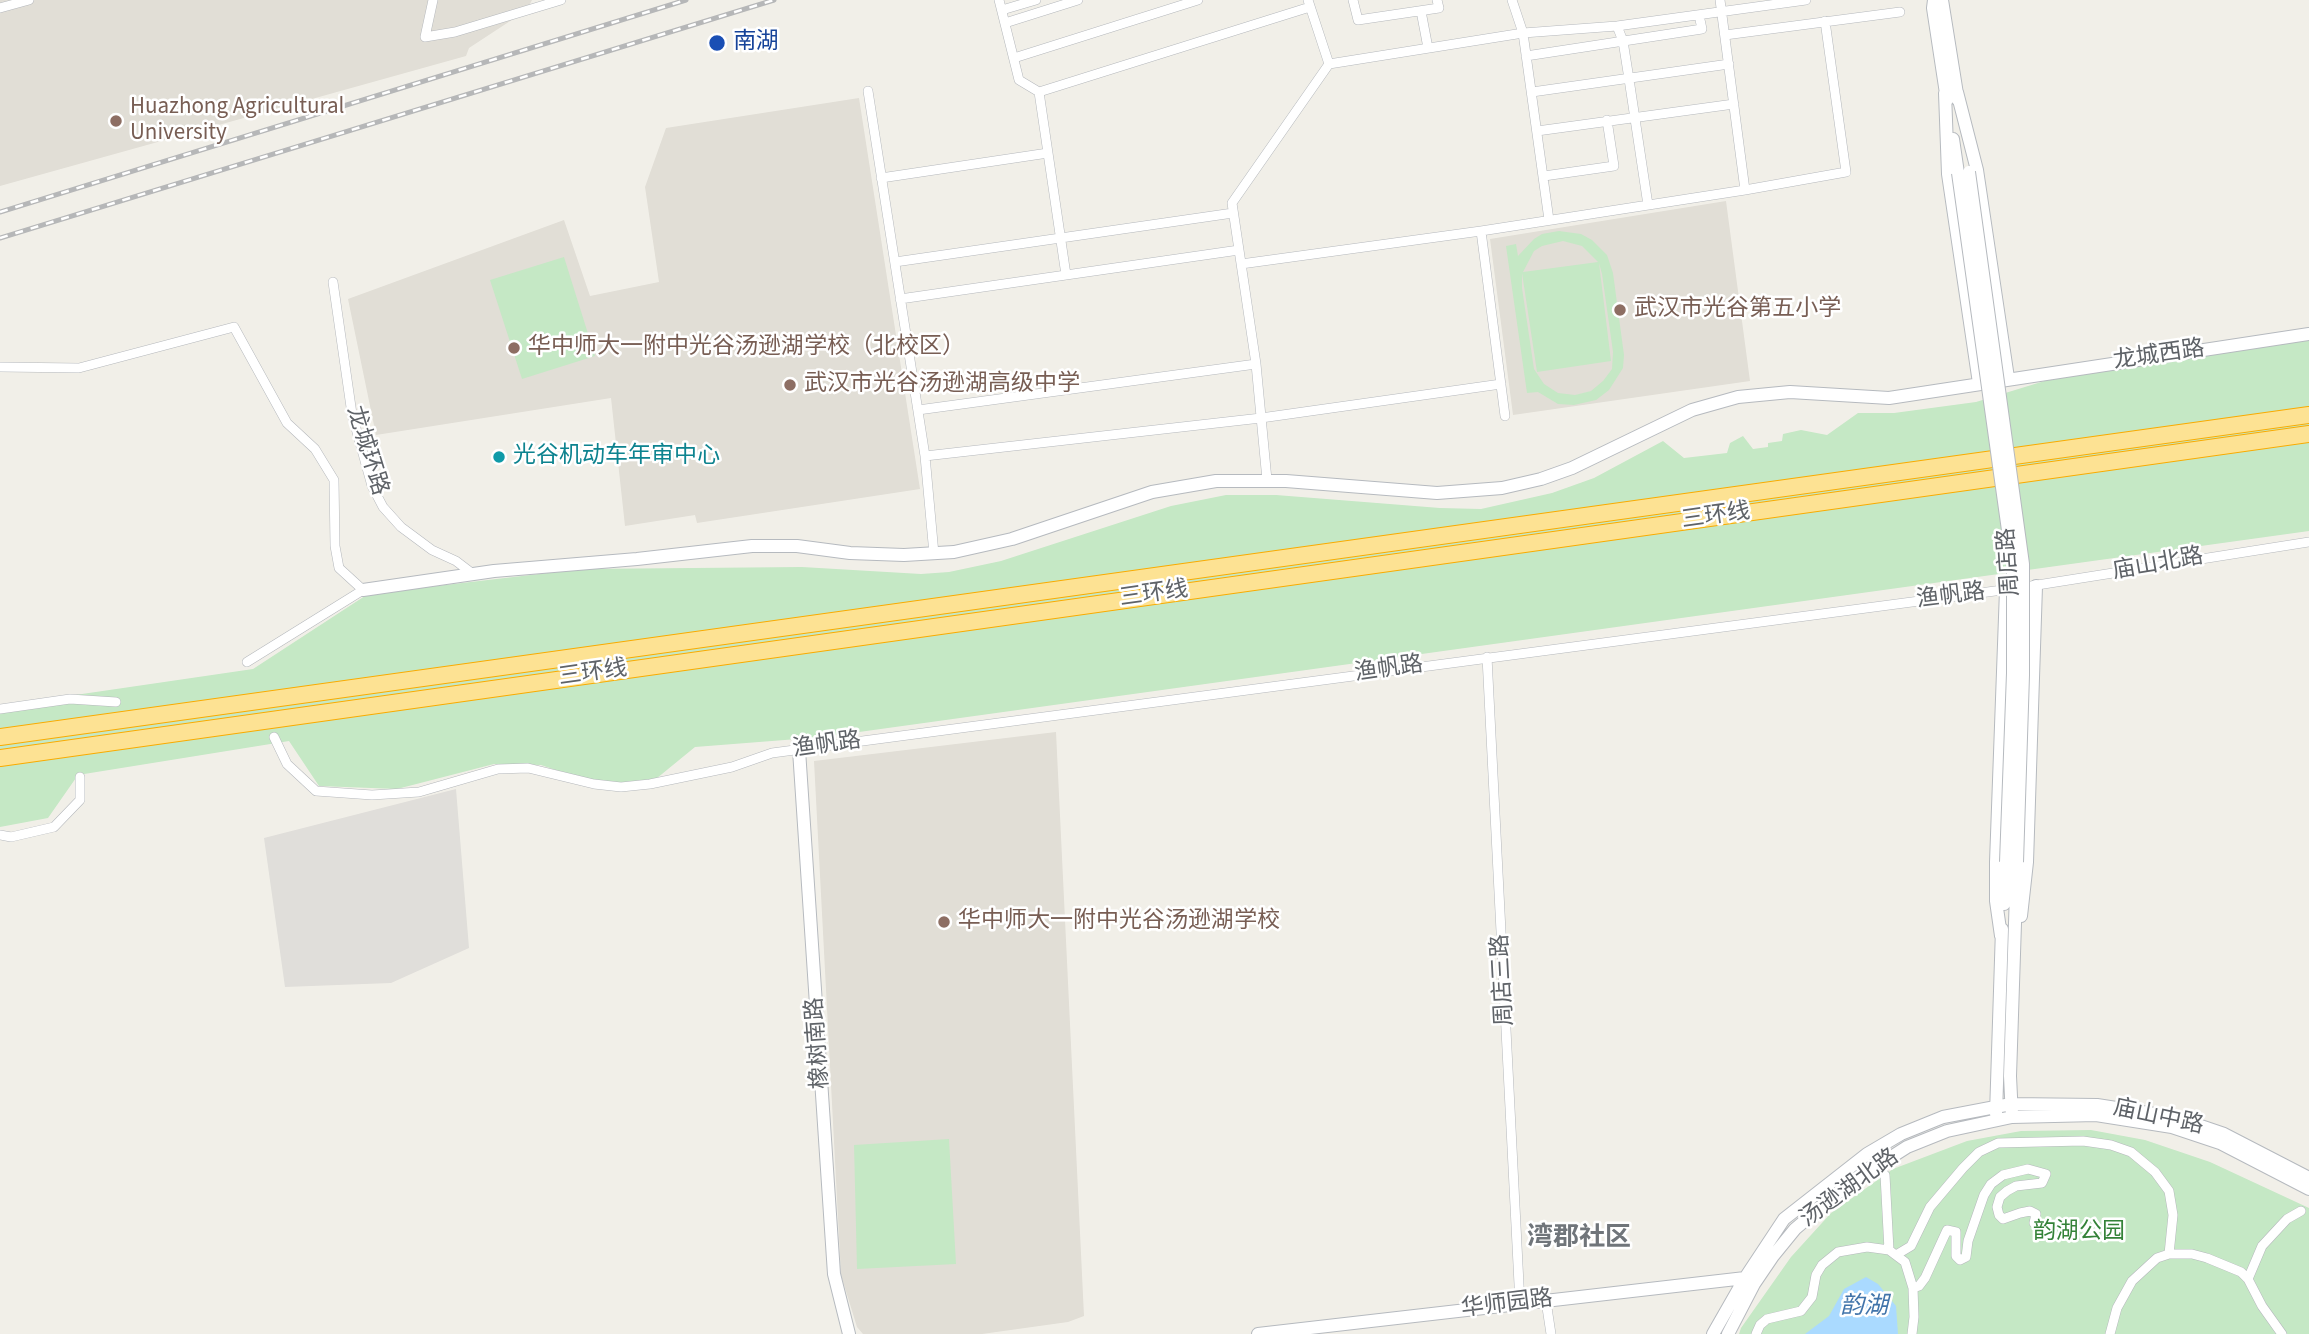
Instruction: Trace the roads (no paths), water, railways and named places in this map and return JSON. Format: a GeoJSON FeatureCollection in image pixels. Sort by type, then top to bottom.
{"type":"FeatureCollection","features":[{"type":"Feature","properties":{"kind":"highway","name":"三环线"},"geometry":{"type":"LineString","coordinates":[[0,737],[2309,415]]}},
{"type":"Feature","properties":{"kind":"highway","name":"三环线"},"geometry":{"type":"LineString","coordinates":[[0,758],[2309,434]]}},
{"type":"Feature","properties":{"kind":"street"},"geometry":{"type":"LineString","coordinates":[[0,8],[29,0]]}},
{"type":"Feature","properties":{"kind":"street"},"geometry":{"type":"LineString","coordinates":[[433,0],[425,37],[455,32],[561,0]]}},
{"type":"Feature","properties":{"kind":"street"},"geometry":{"type":"LineString","coordinates":[[999,0],[1019,80],[1039,92],[1309,3],[1329,64]]}},
{"type":"Feature","properties":{"kind":"street"},"geometry":{"type":"LineString","coordinates":[[1002,10],[1036,0]]}},
{"type":"Feature","properties":{"kind":"street"},"geometry":{"type":"LineString","coordinates":[[1005,23],[1078,0]]}},
{"type":"Feature","properties":{"kind":"street"},"geometry":{"type":"LineString","coordinates":[[1014,58],[1198,0]]}},
{"type":"Feature","properties":{"kind":"street"},"geometry":{"type":"LineString","coordinates":[[1353,0],[1359,20],[1439,8],[1437,0]]}},
{"type":"Feature","properties":{"kind":"street"},"geometry":{"type":"LineString","coordinates":[[1512,0],[1523,33],[1549,219]]}},
{"type":"Feature","properties":{"kind":"street"},"geometry":{"type":"LineString","coordinates":[[1720,0],[1745,190]]}},
{"type":"Feature","properties":{"kind":"street"},"geometry":{"type":"LineString","coordinates":[[1267,480],[1256,364],[1232,203],[1329,64],[1523,33],[1617,26],[1806,0]]}},
{"type":"Feature","properties":{"kind":"street","name":"周店路"},"geometry":{"type":"LineString","coordinates":[[1938,4],[1964,172],[2013,566],[2011,862],[2016,937],[2010,1076],[2012,1111]]}},
{"type":"Feature","properties":{"kind":"street"},"geometry":{"type":"LineString","coordinates":[[1421,11],[1428,48]]}},
{"type":"Feature","properties":{"kind":"street"},"geometry":{"type":"LineString","coordinates":[[1725,35],[1900,12]]}},
{"type":"Feature","properties":{"kind":"street"},"geometry":{"type":"LineString","coordinates":[[1526,56],[1702,29],[1699,15]]}},
{"type":"Feature","properties":{"kind":"street"},"geometry":{"type":"LineString","coordinates":[[1241,264],[1481,231],[1846,172],[1825,21]]}},
{"type":"Feature","properties":{"kind":"street"},"geometry":{"type":"LineString","coordinates":[[1617,26],[1623,41],[1648,205]]}},
{"type":"Feature","properties":{"kind":"street"},"geometry":{"type":"LineString","coordinates":[[1532,92],[1729,64]]}},
{"type":"Feature","properties":{"kind":"street"},"geometry":{"type":"LineString","coordinates":[[868,91],[925,456],[934,554]]}},
{"type":"Feature","properties":{"kind":"street"},"geometry":{"type":"LineString","coordinates":[[1039,92],[1066,275]]}},
{"type":"Feature","properties":{"kind":"street"},"geometry":{"type":"LineString","coordinates":[[1951,92],[1977,170],[2008,378]]}},
{"type":"Feature","properties":{"kind":"street"},"geometry":{"type":"LineString","coordinates":[[1951,92],[1948,174],[1979,383]]}},
{"type":"Feature","properties":{"kind":"street"},"geometry":{"type":"LineString","coordinates":[[1537,131],[1734,104]]}},
{"type":"Feature","properties":{"kind":"street"},"geometry":{"type":"LineString","coordinates":[[1544,176],[1614,166],[1607,120]]}},
{"type":"Feature","properties":{"kind":"street"},"geometry":{"type":"LineString","coordinates":[[881,178],[1048,153]]}},
{"type":"Feature","properties":{"kind":"street"},"geometry":{"type":"LineString","coordinates":[[894,262],[1233,213]]}},
{"type":"Feature","properties":{"kind":"street"},"geometry":{"type":"LineString","coordinates":[[1481,231],[1505,416]]}},
{"type":"Feature","properties":{"kind":"street"},"geometry":{"type":"LineString","coordinates":[[900,299],[1239,250]]}},
{"type":"Feature","properties":{"kind":"street","name":"龙城环路"},"geometry":{"type":"LineString","coordinates":[[333,282],[352,414],[372,486],[383,507],[401,527],[432,550],[456,561],[473,574]]}},
{"type":"Feature","properties":{"kind":"street"},"geometry":{"type":"LineString","coordinates":[[0,367],[79,368],[234,327],[287,424],[316,449],[334,480],[335,546],[339,568],[363,590],[247,662]]}},
{"type":"Feature","properties":{"kind":"street","name":"龙城西路"},"geometry":{"type":"LineString","coordinates":[[363,590],[473,574],[760,546],[811,547],[850,553],[934,554],[1012,539],[1170,488],[1216,481],[1267,480],[1437,493],[1502,488],[1541,480],[1572,468],[1682,414],[1723,401],[1790,392],[1889,398],[2309,334]]}},
{"type":"Feature","properties":{"kind":"street"},"geometry":{"type":"LineString","coordinates":[[918,410],[1256,364]]}},
{"type":"Feature","properties":{"kind":"street"},"geometry":{"type":"LineString","coordinates":[[925,456],[1261,418],[1501,384]]}},
{"type":"Feature","properties":{"kind":"street","name":"庙山北路"},"geometry":{"type":"LineString","coordinates":[[2006,590],[2309,542]]}},
{"type":"Feature","properties":{"kind":"street"},"geometry":{"type":"LineString","coordinates":[[2016,937],[2024,899],[2027,862],[2036,586]]}},
{"type":"Feature","properties":{"kind":"street"},"geometry":{"type":"LineString","coordinates":[[2001,936],[1996,901],[1996,862],[2006,590]]}},
{"type":"Feature","properties":{"kind":"street","name":"渔帆路"},"geometry":{"type":"LineString","coordinates":[[274,737],[287,764],[316,791],[372,795],[419,792],[498,769],[528,768],[594,784],[621,787],[732,767],[772,753],[2006,590]]}},
{"type":"Feature","properties":{"kind":"street","name":"周店三路"},"geometry":{"type":"LineString","coordinates":[[1487,657],[1520,1304]]}},
{"type":"Feature","properties":{"kind":"street"},"geometry":{"type":"LineString","coordinates":[[0,709],[70,699],[116,702]]}},
{"type":"Feature","properties":{"kind":"street","name":"橡树南路"},"geometry":{"type":"LineString","coordinates":[[799,750],[834,1274],[849,1334]]}},
{"type":"Feature","properties":{"kind":"street"},"geometry":{"type":"LineString","coordinates":[[0,835],[11,837],[54,827],[80,800],[80,777]]}},
{"type":"Feature","properties":{"kind":"street","name":"周店路"},"geometry":{"type":"LineString","coordinates":[[1996,1121],[2001,936],[2011,862]]}},
{"type":"Feature","properties":{"kind":"street","name":"庙山中路"},"geometry":{"type":"LineString","coordinates":[[2012,1111],[2097,1105],[2174,1117],[2224,1134],[2309,1178]]}},
{"type":"Feature","properties":{"kind":"street","name":"庙山中路"},"geometry":{"type":"LineString","coordinates":[[1995,1107],[2012,1111],[2096,1115],[2172,1127],[2220,1143],[2309,1189]]}},
{"type":"Feature","properties":{"kind":"street","name":"汤逊湖北路"},"geometry":{"type":"LineString","coordinates":[[1713,1334],[1749,1281],[1784,1219],[1867,1154],[1901,1134],[1943,1117],[1995,1107]]}},
{"type":"Feature","properties":{"kind":"street","name":"汤逊湖北路"},"geometry":{"type":"LineString","coordinates":[[1728,1334],[1749,1281],[1795,1229],[1846,1186],[1907,1147],[1947,1131],[1996,1121],[2012,1111]]}},
{"type":"Feature","properties":{"kind":"street"},"geometry":{"type":"LineString","coordinates":[[1892,1253],[1911,1246],[1930,1207],[1979,1152],[1998,1143],[2054,1140],[2083,1141],[2131,1152],[2155,1172],[2169,1191],[2173,1215],[2169,1254]]}},
{"type":"Feature","properties":{"kind":"street"},"geometry":{"type":"LineString","coordinates":[[1913,1288],[1919,1286],[1925,1278],[1947,1230],[1956,1231],[1956,1256],[1960,1259],[1966,1257],[1968,1241],[1984,1195],[1991,1184],[2004,1175],[2028,1169],[2046,1174],[2042,1183],[2016,1186],[2007,1191],[2000,1197],[1997,1207],[2003,1219],[2030,1211],[2036,1214],[2034,1223]]}},
{"type":"Feature","properties":{"kind":"street"},"geometry":{"type":"LineString","coordinates":[[1885,1175],[1892,1253]]}},
{"type":"Feature","properties":{"kind":"street"},"geometry":{"type":"LineString","coordinates":[[2248,1279],[2262,1246],[2287,1219],[2301,1211]]}},
{"type":"Feature","properties":{"kind":"street"},"geometry":{"type":"LineString","coordinates":[[1756,1334],[1759,1325],[1767,1319],[1801,1311],[1812,1297],[1816,1275],[1822,1265],[1838,1252],[1867,1247],[1892,1253],[1905,1262],[1913,1288],[1912,1334]]}},
{"type":"Feature","properties":{"kind":"street"},"geometry":{"type":"LineString","coordinates":[[2110,1334],[2117,1308],[2132,1281],[2157,1258],[2169,1254],[2192,1254],[2223,1263],[2241,1272],[2282,1334]]}},
{"type":"Feature","properties":{"kind":"street","name":"华师园路"},"geometry":{"type":"LineString","coordinates":[[1258,1334],[1749,1281]]}},
{"type":"Feature","properties":{"kind":"street"},"geometry":{"type":"LineString","coordinates":[[1546,1301],[1550,1334]]}},
{"type":"Feature","properties":{"kind":"water","name":"韵湖"},"geometry":{"type":"Polygon","coordinates":[[[1866,1277],[1878,1284],[1896,1306],[1898,1334],[1805,1334],[1829,1316],[1844,1289],[1866,1277]]]}},
{"type":"Feature","properties":{"kind":"railway"},"geometry":{"type":"LineString","coordinates":[[0,212],[686,0]]}},
{"type":"Feature","properties":{"kind":"railway"},"geometry":{"type":"LineString","coordinates":[[0,238],[774,0]]}},
{"type":"Feature","properties":{"kind":"place","name":"南湖"},"geometry":{"type":"Point","coordinates":[717,43]}},
{"type":"Feature","properties":{"kind":"place","name":"Huazhong Agricultural University"},"geometry":{"type":"Point","coordinates":[116,121]}},
{"type":"Feature","properties":{"kind":"place","name":"武汉市光谷第五小学"},"geometry":{"type":"Point","coordinates":[1620,310]}},
{"type":"Feature","properties":{"kind":"place","name":"华中师大一附中光谷汤逊湖学校（北校区）"},"geometry":{"type":"Point","coordinates":[514,348]}},
{"type":"Feature","properties":{"kind":"place","name":"武汉市光谷汤逊湖高级中学"},"geometry":{"type":"Point","coordinates":[790,385]}},
{"type":"Feature","properties":{"kind":"place","name":"光谷机动车年审中心"},"geometry":{"type":"Point","coordinates":[499,457]}},
{"type":"Feature","properties":{"kind":"place","name":"华中师大一附中光谷汤逊湖学校"},"geometry":{"type":"Point","coordinates":[944,922]}},
{"type":"Feature","properties":{"kind":"district","name":"湾郡社区"},"geometry":{"type":"Point","coordinates":[1579,1239]}},
{"type":"Feature","properties":{"kind":"park label","name":"韵湖公园"},"geometry":{"type":"Point","coordinates":[2079,1233]}}]}
